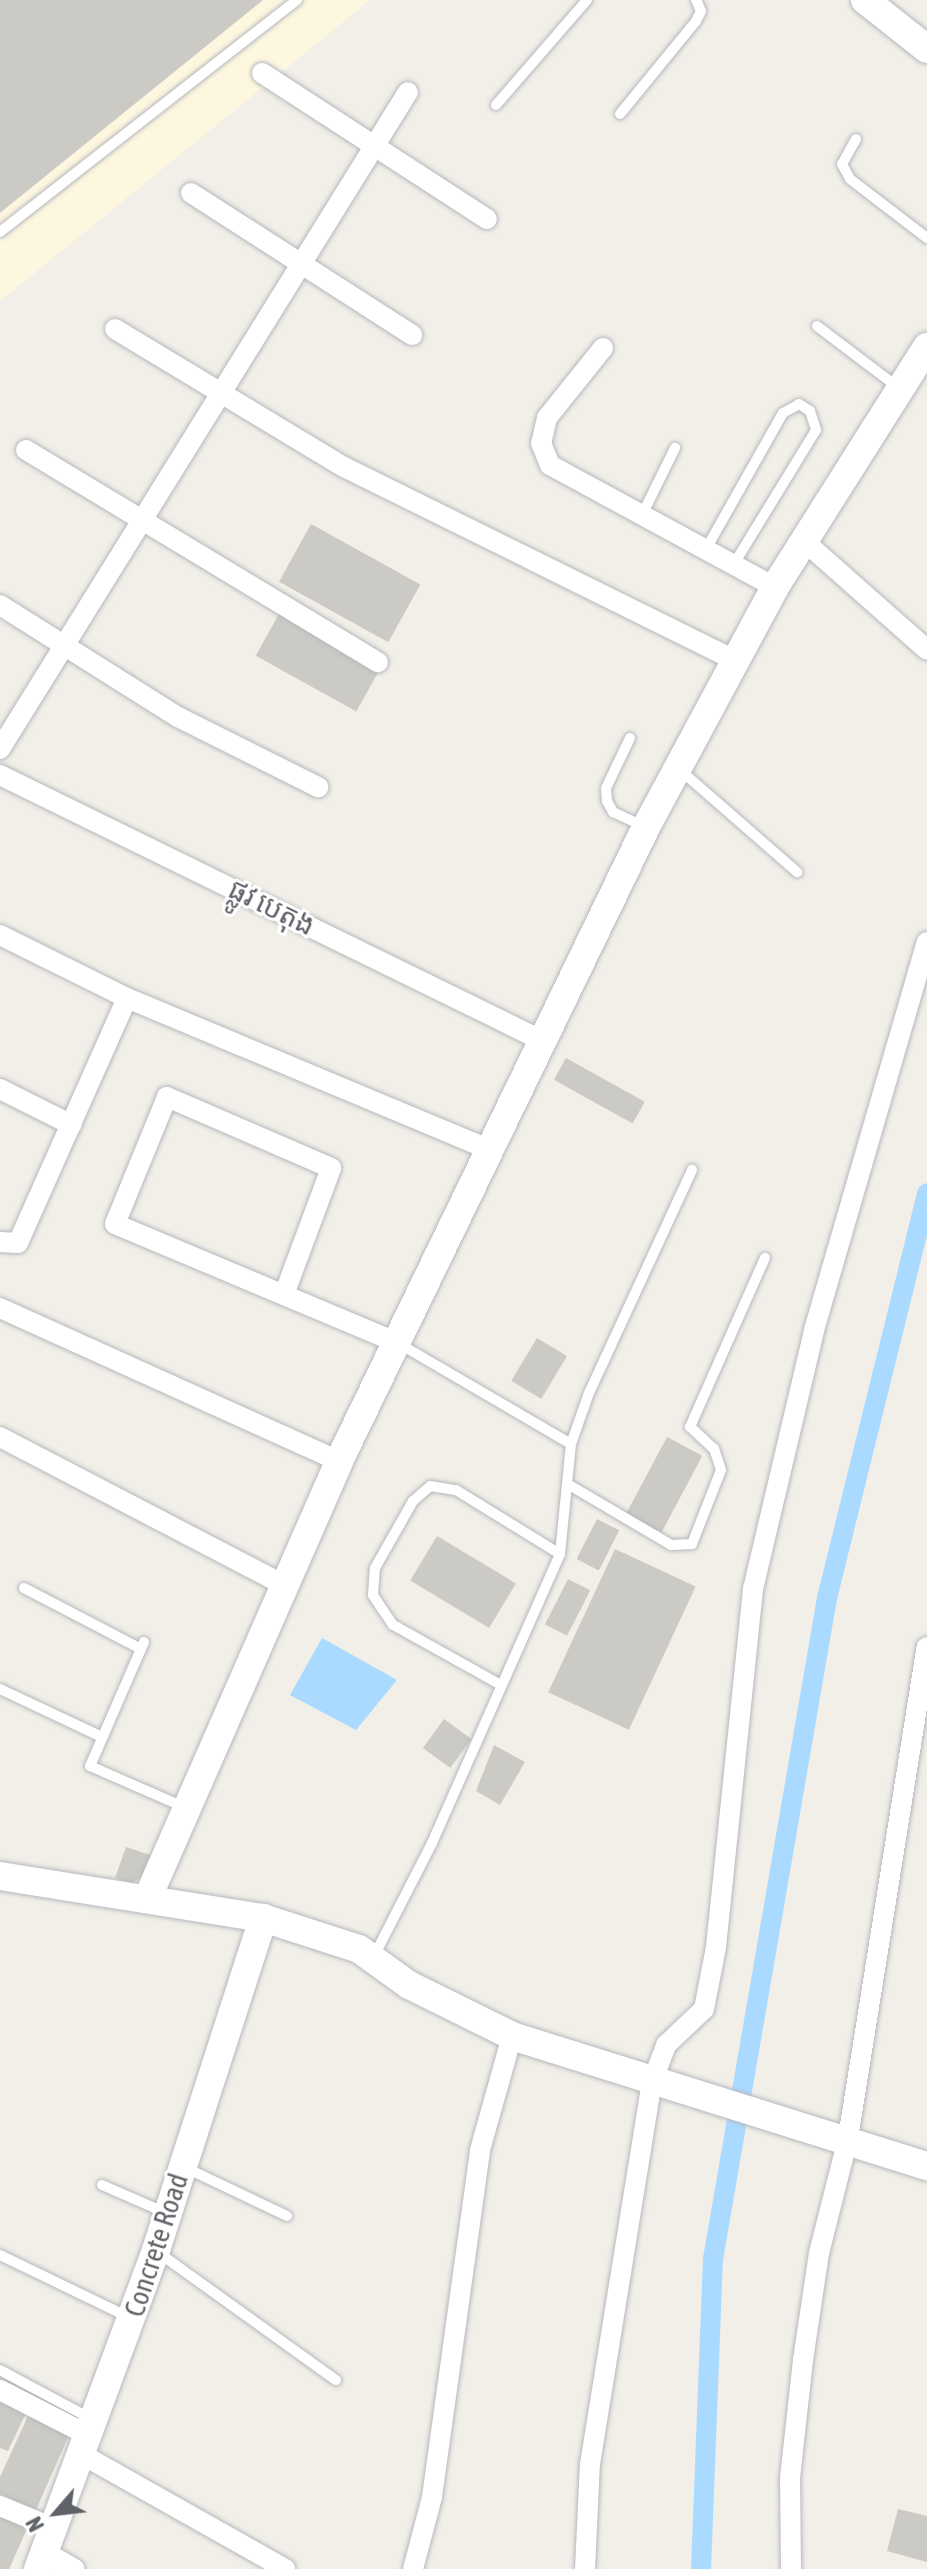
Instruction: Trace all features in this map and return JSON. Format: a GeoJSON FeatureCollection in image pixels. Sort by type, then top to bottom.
{"type":"FeatureCollection","features":[{"type":"Feature","properties":{"kind":"street"},"geometry":{"type":"LineString","coordinates":[[865,0],[927,49]]}},
{"type":"Feature","properties":{"kind":"street"},"geometry":{"type":"LineString","coordinates":[[262,73],[487,219]]}},
{"type":"Feature","properties":{"kind":"street"},"geometry":{"type":"LineString","coordinates":[[0,749],[225,395],[408,92]]}},
{"type":"Feature","properties":{"kind":"street"},"geometry":{"type":"LineString","coordinates":[[191,193],[412,335]]}},
{"type":"Feature","properties":{"kind":"street"},"geometry":{"type":"LineString","coordinates":[[115,329],[344,467],[735,660]]}},
{"type":"Feature","properties":{"kind":"street"},"geometry":{"type":"LineString","coordinates":[[148,1897],[339,1461],[646,827],[775,587],[927,347]]}},
{"type":"Feature","properties":{"kind":"street"},"geometry":{"type":"LineString","coordinates":[[603,348],[547,418],[541,443],[550,465],[569,480],[775,587]]}},
{"type":"Feature","properties":{"kind":"street"},"geometry":{"type":"LineString","coordinates":[[26,450],[378,662]]}},
{"type":"Feature","properties":{"kind":"street"},"geometry":{"type":"LineString","coordinates":[[804,541],[927,650]]}},
{"type":"Feature","properties":{"kind":"street"},"geometry":{"type":"LineString","coordinates":[[0,605],[178,717],[318,787]]}},
{"type":"Feature","properties":{"kind":"street","name":"ផ្លូវ បេតុង"},"geometry":{"type":"LineString","coordinates":[[0,775],[543,1041]]}},
{"type":"Feature","properties":{"kind":"street"},"geometry":{"type":"LineString","coordinates":[[0,935],[127,998],[490,1150]]}},
{"type":"Feature","properties":{"kind":"street"},"geometry":{"type":"LineString","coordinates":[[585,2569],[590,2464],[666,2045],[704,2009],[716,1947],[753,1589],[814,1330],[927,942]]}},
{"type":"Feature","properties":{"kind":"street"},"geometry":{"type":"LineString","coordinates":[[0,1242],[18,1243],[127,998]]}},
{"type":"Feature","properties":{"kind":"street"},"geometry":{"type":"LineString","coordinates":[[0,1089],[72,1125]]}},
{"type":"Feature","properties":{"kind":"street"},"geometry":{"type":"LineString","coordinates":[[285,1292],[331,1168],[170,1096],[113,1221],[285,1292],[398,1343]]}},
{"type":"Feature","properties":{"kind":"street"},"geometry":{"type":"LineString","coordinates":[[0,1308],[339,1461]]}},
{"type":"Feature","properties":{"kind":"street"},"geometry":{"type":"LineString","coordinates":[[0,1437],[284,1585]]}},
{"type":"Feature","properties":{"kind":"street"},"geometry":{"type":"LineString","coordinates":[[791,2569],[790,2478],[803,2360],[837,2135],[927,1647]]}},
{"type":"Feature","properties":{"kind":"street"},"geometry":{"type":"LineString","coordinates":[[0,1876],[148,1897],[263,1918],[373,1958],[409,1985],[512,2036],[660,2084],[837,2135],[927,2166]]}},
{"type":"Feature","properties":{"kind":"street","name":"Concrete Road"},"geometry":{"type":"LineString","coordinates":[[46,2550],[156,2250],[263,1918]]}},
{"type":"Feature","properties":{"kind":"street"},"geometry":{"type":"LineString","coordinates":[[413,2569],[432,2497],[480,2150],[512,2036]]}},
{"type":"Feature","properties":{"kind":"street"},"geometry":{"type":"LineString","coordinates":[[0,2390],[89,2437],[285,2569]]}},
{"type":"Feature","properties":{"kind":"street"},"geometry":{"type":"LineString","coordinates":[[0,2506],[46,2550],[75,2569]]}},
{"type":"Feature","properties":{"kind":"lane"},"geometry":{"type":"LineString","coordinates":[[0,232],[297,0]]}},
{"type":"Feature","properties":{"kind":"lane"},"geometry":{"type":"LineString","coordinates":[[496,105],[587,0]]}},
{"type":"Feature","properties":{"kind":"lane"},"geometry":{"type":"LineString","coordinates":[[620,114],[696,21],[701,11],[696,0]]}},
{"type":"Feature","properties":{"kind":"lane"},"geometry":{"type":"LineString","coordinates":[[856,139],[842,164],[850,179],[927,238]]}},
{"type":"Feature","properties":{"kind":"lane"},"geometry":{"type":"LineString","coordinates":[[817,326],[901,389]]}},
{"type":"Feature","properties":{"kind":"lane"},"geometry":{"type":"LineString","coordinates":[[706,549],[783,413],[799,404],[810,411],[816,430],[734,564]]}},
{"type":"Feature","properties":{"kind":"lane"},"geometry":{"type":"LineString","coordinates":[[642,517],[675,448]]}},
{"type":"Feature","properties":{"kind":"lane"},"geometry":{"type":"LineString","coordinates":[[630,738],[606,788],[607,801],[613,812],[646,827]]}},
{"type":"Feature","properties":{"kind":"lane"},"geometry":{"type":"LineString","coordinates":[[678,768],[797,872]]}},
{"type":"Feature","properties":{"kind":"lane"},"geometry":{"type":"LineString","coordinates":[[373,1958],[432,1843],[560,1554],[571,1486],[571,1444],[692,1170]]}},
{"type":"Feature","properties":{"kind":"lane"},"geometry":{"type":"LineString","coordinates":[[571,1486],[671,1545],[692,1544],[721,1470],[714,1449],[690,1427],[765,1258]]}},
{"type":"Feature","properties":{"kind":"lane"},"geometry":{"type":"LineString","coordinates":[[398,1343],[571,1444]]}},
{"type":"Feature","properties":{"kind":"lane"},"geometry":{"type":"LineString","coordinates":[[501,1685],[393,1625],[373,1595],[375,1568],[413,1501],[430,1486],[456,1490],[560,1554]]}},
{"type":"Feature","properties":{"kind":"lane"},"geometry":{"type":"LineString","coordinates":[[24,1588],[142,1645],[90,1766],[186,1808]]}},
{"type":"Feature","properties":{"kind":"lane"},"geometry":{"type":"LineString","coordinates":[[0,1689],[102,1737]]}},
{"type":"Feature","properties":{"kind":"lane"},"geometry":{"type":"LineString","coordinates":[[183,2166],[287,2216]]}},
{"type":"Feature","properties":{"kind":"lane"},"geometry":{"type":"LineString","coordinates":[[102,2185],[167,2214]]}},
{"type":"Feature","properties":{"kind":"lane"},"geometry":{"type":"LineString","coordinates":[[156,2250],[336,2380]]}},
{"type":"Feature","properties":{"kind":"lane"},"geometry":{"type":"LineString","coordinates":[[0,2255],[132,2319]]}},
{"type":"Feature","properties":{"kind":"lane"},"geometry":{"type":"LineString","coordinates":[[0,2370],[89,2437]]}},
{"type":"Feature","properties":{"kind":"shaded area"},"geometry":{"type":"Polygon","coordinates":[[[0,0],[370,0],[0,301],[0,0]]]}},
{"type":"Feature","properties":{"kind":"water"},"geometry":{"type":"Polygon","coordinates":[[[322,1638],[397,1680],[356,1730],[290,1695],[322,1638]]]}},
{"type":"Feature","properties":{"kind":"building"},"geometry":{"type":"Polygon","coordinates":[[[0,0],[263,0],[0,213],[0,0]]]}},
{"type":"Feature","properties":{"kind":"building"},"geometry":{"type":"Polygon","coordinates":[[[311,524],[420,585],[388,642],[279,582],[311,524]]]}},
{"type":"Feature","properties":{"kind":"building"},"geometry":{"type":"Polygon","coordinates":[[[280,612],[381,668],[356,711],[256,656],[280,612]]]}},
{"type":"Feature","properties":{"kind":"building"},"geometry":{"type":"Polygon","coordinates":[[[566,1058],[645,1102],[633,1123],[554,1080],[566,1058]]]}},
{"type":"Feature","properties":{"kind":"building"},"geometry":{"type":"Polygon","coordinates":[[[537,1338],[567,1356],[541,1399],[511,1381],[537,1338]]]}},
{"type":"Feature","properties":{"kind":"building"},"geometry":{"type":"Polygon","coordinates":[[[667,1437],[702,1456],[661,1533],[626,1514],[667,1437]]]}},
{"type":"Feature","properties":{"kind":"building"},"geometry":{"type":"Polygon","coordinates":[[[597,1519],[619,1530],[599,1570],[577,1559],[597,1519]]]}},
{"type":"Feature","properties":{"kind":"building"},"geometry":{"type":"Polygon","coordinates":[[[437,1536],[516,1583],[489,1628],[410,1581],[437,1536]]]}},
{"type":"Feature","properties":{"kind":"building"},"geometry":{"type":"Polygon","coordinates":[[[615,1549],[696,1587],[629,1730],[548,1692],[615,1549]]]}},
{"type":"Feature","properties":{"kind":"building"},"geometry":{"type":"Polygon","coordinates":[[[568,1579],[590,1590],[567,1636],[545,1624],[568,1579]]]}},
{"type":"Feature","properties":{"kind":"building"},"geometry":{"type":"Polygon","coordinates":[[[444,1719],[472,1739],[450,1768],[423,1748],[444,1719]]]}},
{"type":"Feature","properties":{"kind":"building"},"geometry":{"type":"Polygon","coordinates":[[[494,1745],[525,1762],[500,1805],[476,1791],[494,1745]]]}},
{"type":"Feature","properties":{"kind":"building"},"geometry":{"type":"Polygon","coordinates":[[[126,1847],[150,1855],[142,1877],[131,1883],[115,1878],[126,1847]]]}},
{"type":"Feature","properties":{"kind":"building"},"geometry":{"type":"Polygon","coordinates":[[[0,2401],[26,2413],[8,2451],[0,2448],[0,2401]]]}},
{"type":"Feature","properties":{"kind":"building"},"geometry":{"type":"Polygon","coordinates":[[[28,2416],[69,2435],[36,2510],[0,2494],[0,2477],[28,2416]]]}},
{"type":"Feature","properties":{"kind":"building"},"geometry":{"type":"Polygon","coordinates":[[[898,2509],[927,2516],[927,2562],[887,2551],[898,2509]]]}},
{"type":"Feature","properties":{"kind":"building"},"geometry":{"type":"Polygon","coordinates":[[[0,2516],[27,2529],[9,2569],[0,2569],[0,2516]]]}},
{"type":"Feature","properties":{"kind":"waterway"},"geometry":{"type":"LineString","coordinates":[[701,2569],[713,2259],[827,1598],[927,1193]]}}]}
